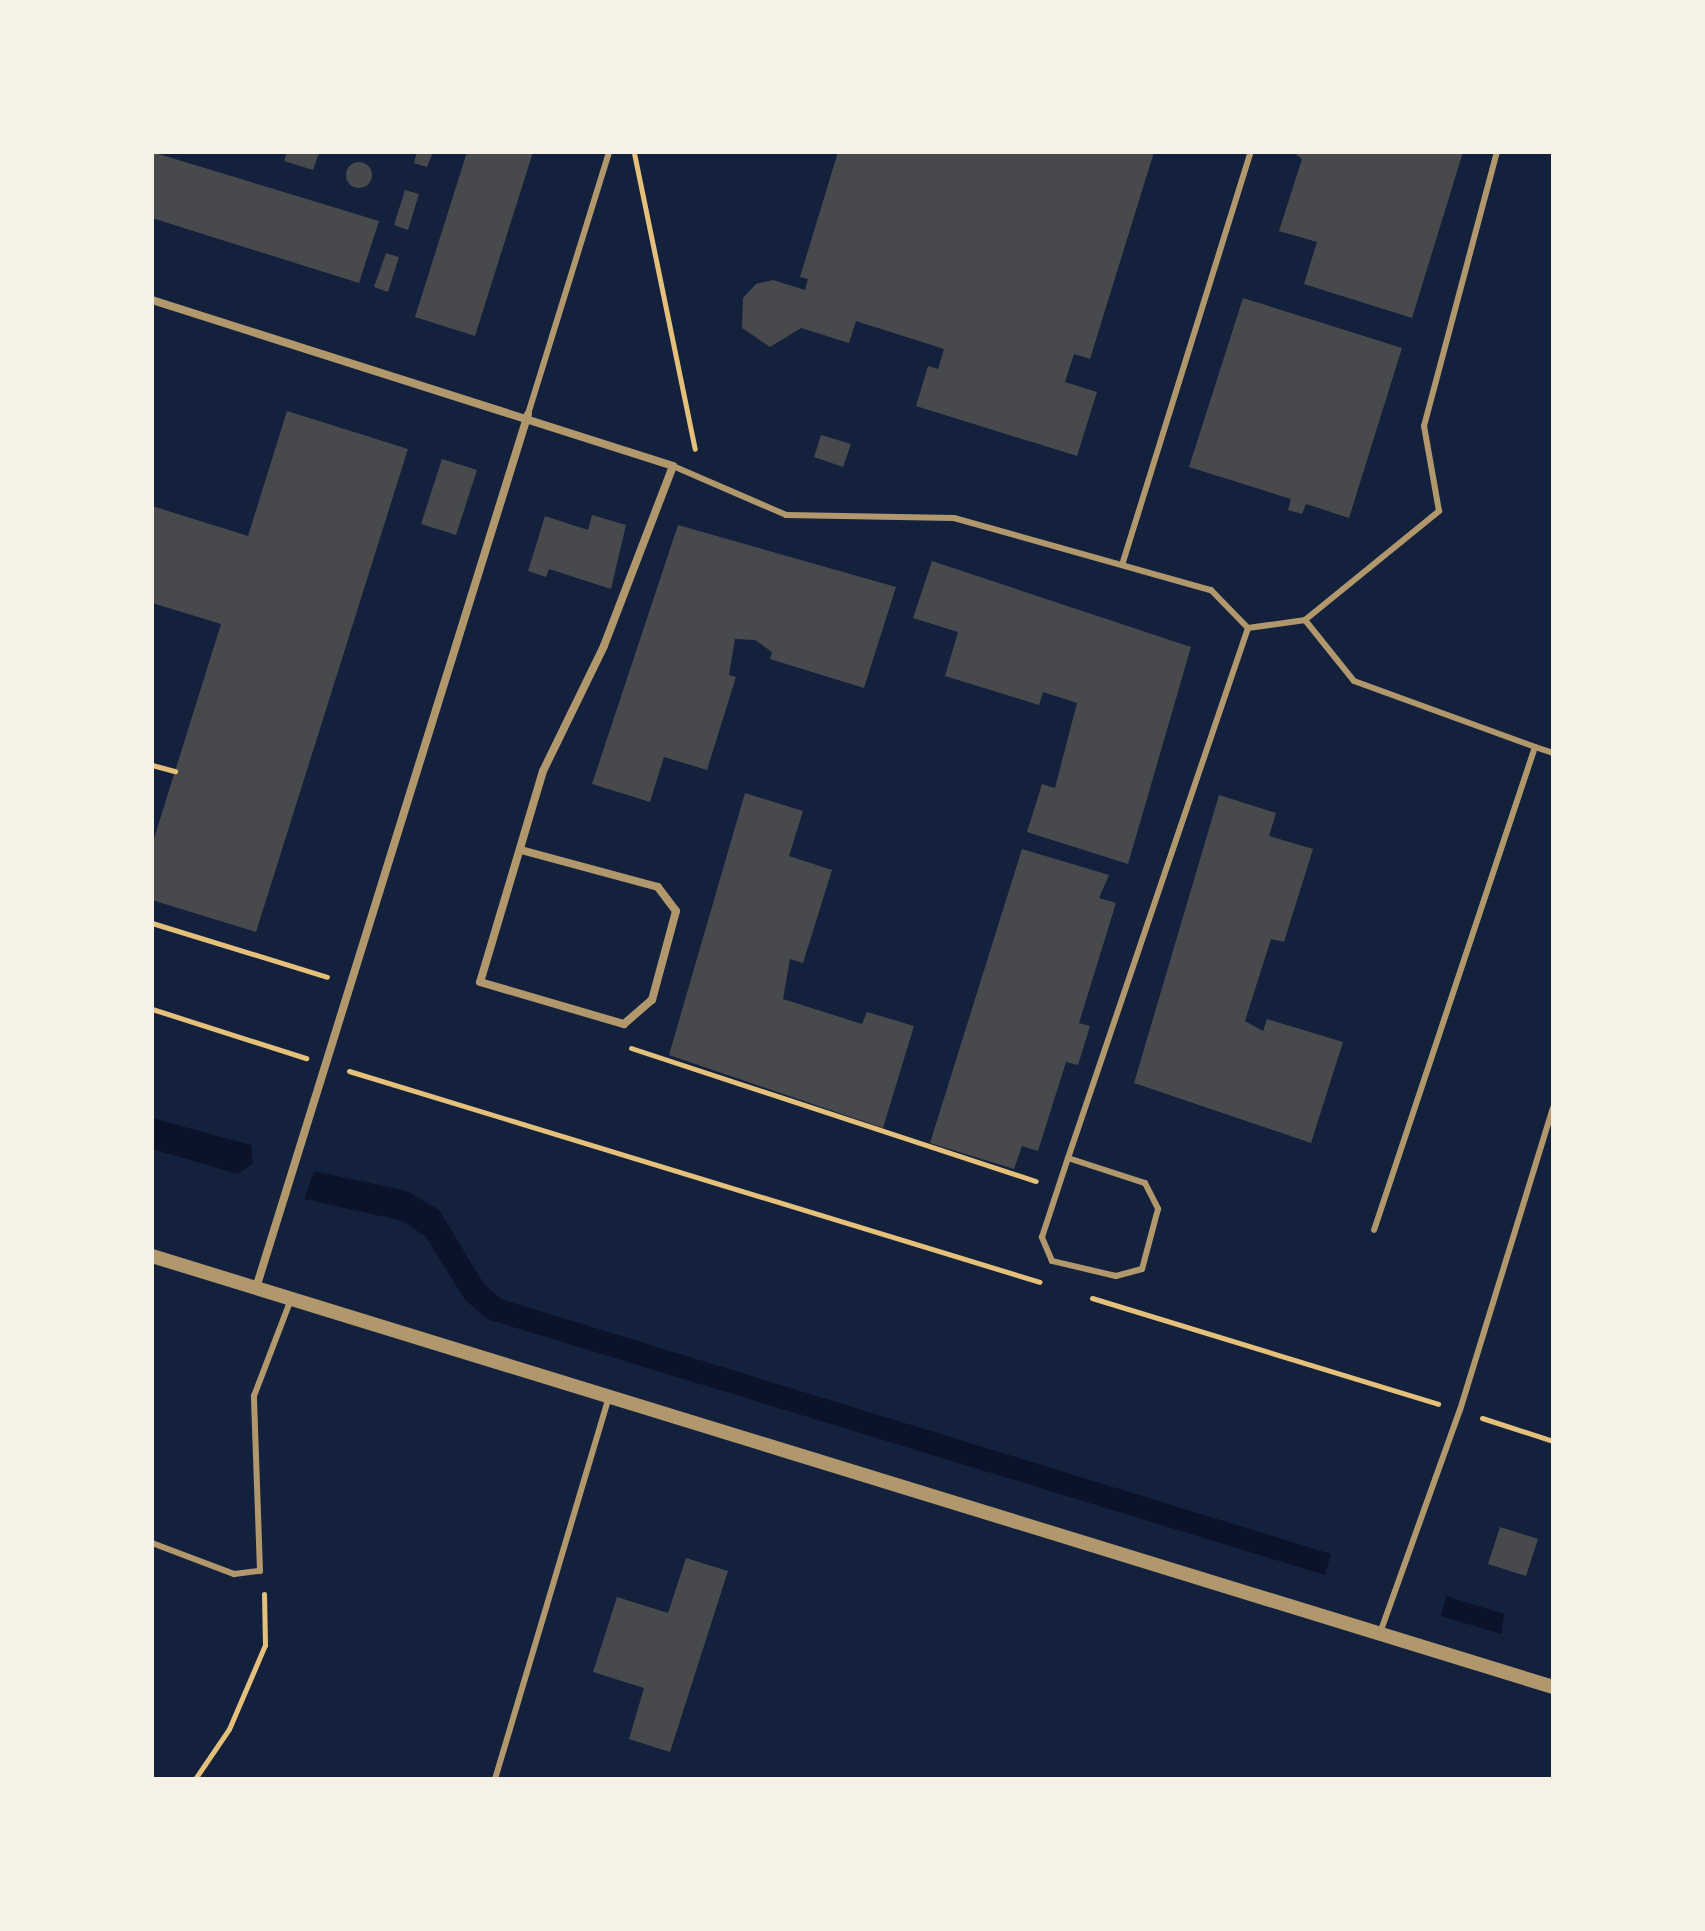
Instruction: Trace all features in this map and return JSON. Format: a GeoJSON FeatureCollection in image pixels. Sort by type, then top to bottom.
{"type":"FeatureCollection","features":[{"type":"Feature","properties":{"kind":"street"},"geometry":{"type":"LineString","coordinates":[[152,300],[528,414],[673,466],[604,646],[543,771],[480,982],[624,1024],[652,1000],[676,911],[658,887],[521,850]]}},
{"type":"Feature","properties":{"kind":"street"},"geometry":{"type":"LineString","coordinates":[[256,1288],[528,414]]}},
{"type":"Feature","properties":{"kind":"street"},"geometry":{"type":"LineString","coordinates":[[152,1256],[1553,1687]]}},
{"type":"Feature","properties":{"kind":"lane"},"geometry":{"type":"LineString","coordinates":[[528,414],[609,152]]}},
{"type":"Feature","properties":{"kind":"lane"},"geometry":{"type":"LineString","coordinates":[[1122,565],[1251,152]]}},
{"type":"Feature","properties":{"kind":"lane"},"geometry":{"type":"LineString","coordinates":[[1248,628],[1305,620],[1439,511],[1424,426],[1497,152]]}},
{"type":"Feature","properties":{"kind":"lane"},"geometry":{"type":"LineString","coordinates":[[673,466],[700,474],[786,515],[954,518],[1211,590],[1248,628]]}},
{"type":"Feature","properties":{"kind":"lane"},"geometry":{"type":"LineString","coordinates":[[1305,620],[1354,681],[1553,753]]}},
{"type":"Feature","properties":{"kind":"lane"},"geometry":{"type":"LineString","coordinates":[[1068,1158],[1145,1183],[1158,1209],[1142,1269],[1116,1276],[1052,1261],[1042,1237],[1068,1158],[1248,628]]}},
{"type":"Feature","properties":{"kind":"lane"},"geometry":{"type":"LineString","coordinates":[[1374,1230],[1535,747]]}},
{"type":"Feature","properties":{"kind":"lane"},"geometry":{"type":"LineString","coordinates":[[1380,1633],[1460,1410],[1553,1108]]}},
{"type":"Feature","properties":{"kind":"lane"},"geometry":{"type":"LineString","coordinates":[[152,1543],[234,1574],[260,1571],[254,1396],[291,1299]]}},
{"type":"Feature","properties":{"kind":"lane"},"geometry":{"type":"LineString","coordinates":[[495,1779],[609,1397]]}},
{"type":"Feature","properties":{"kind":"path"},"geometry":{"type":"LineString","coordinates":[[634,152],[700,474]]}},
{"type":"Feature","properties":{"kind":"path"},"geometry":{"type":"LineString","coordinates":[[152,765],[175,771]]}},
{"type":"Feature","properties":{"kind":"path"},"geometry":{"type":"LineString","coordinates":[[152,923],[351,985]]}},
{"type":"Feature","properties":{"kind":"path"},"geometry":{"type":"LineString","coordinates":[[152,1009],[1051,1286]]}},
{"type":"Feature","properties":{"kind":"path"},"geometry":{"type":"LineString","coordinates":[[624,1024],[624,1046],[1058,1188]]}},
{"type":"Feature","properties":{"kind":"path"},"geometry":{"type":"LineString","coordinates":[[1081,1295],[1553,1441]]}},
{"type":"Feature","properties":{"kind":"path"},"geometry":{"type":"LineString","coordinates":[[195,1779],[229,1729],[265,1645],[260,1571]]}},
{"type":"Feature","properties":{"kind":"water"},"geometry":{"type":"Polygon","coordinates":[[[152,1118],[251,1145],[253,1163],[238,1174],[152,1149],[152,1118]]]}},
{"type":"Feature","properties":{"kind":"water"},"geometry":{"type":"Polygon","coordinates":[[[314,1171],[407,1191],[439,1210],[484,1284],[501,1299],[1331,1554],[1325,1575],[487,1319],[465,1300],[426,1237],[403,1221],[304,1199],[314,1171]]]}},
{"type":"Feature","properties":{"kind":"water"},"geometry":{"type":"Polygon","coordinates":[[[1446,1596],[1504,1614],[1501,1634],[1441,1616],[1446,1596]]]}},
{"type":"Feature","properties":{"kind":"building"},"geometry":{"type":"Polygon","coordinates":[[[152,152],[379,221],[359,283],[152,218],[152,152]]]}},
{"type":"Feature","properties":{"kind":"building"},"geometry":{"type":"Polygon","coordinates":[[[287,152],[319,153],[313,170],[284,161],[287,152]]]}},
{"type":"Feature","properties":{"kind":"building"},"geometry":{"type":"Polygon","coordinates":[[[417,152],[433,152],[427,167],[414,163],[417,152]]]}},
{"type":"Feature","properties":{"kind":"building"},"geometry":{"type":"Polygon","coordinates":[[[467,152],[533,152],[475,336],[415,317],[467,152]]]}},
{"type":"Feature","properties":{"kind":"building"},"geometry":{"type":"Polygon","coordinates":[[[838,152],[1154,152],[1090,359],[1074,354],[1065,382],[1097,392],[1077,456],[916,406],[928,366],[938,369],[944,349],[856,321],[849,343],[801,328],[770,347],[742,328],[743,298],[756,284],[773,280],[805,290],[808,279],[800,277],[838,152]]]}},
{"type":"Feature","properties":{"kind":"building"},"geometry":{"type":"Polygon","coordinates":[[[1293,152],[1463,152],[1412,318],[1304,284],[1317,242],[1279,231],[1302,159],[1293,152]]]}},
{"type":"Feature","properties":{"kind":"building"},"geometry":{"type":"Polygon","coordinates":[[[359,162],[368,166],[372,175],[368,184],[359,188],[350,184],[346,175],[350,166],[359,162]]]}},
{"type":"Feature","properties":{"kind":"building"},"geometry":{"type":"Polygon","coordinates":[[[405,190],[419,194],[408,230],[394,225],[405,190]]]}},
{"type":"Feature","properties":{"kind":"building"},"geometry":{"type":"Polygon","coordinates":[[[386,253],[399,257],[388,292],[374,287],[386,253]]]}},
{"type":"Feature","properties":{"kind":"building"},"geometry":{"type":"Polygon","coordinates":[[[1243,298],[1402,348],[1349,518],[1306,504],[1302,514],[1288,510],[1291,499],[1189,467],[1243,298]]]}},
{"type":"Feature","properties":{"kind":"building"},"geometry":{"type":"Polygon","coordinates":[[[287,411],[408,449],[256,932],[152,900],[152,845],[221,624],[152,603],[152,506],[248,536],[287,411]]]}},
{"type":"Feature","properties":{"kind":"building"},"geometry":{"type":"Polygon","coordinates":[[[821,435],[851,444],[843,467],[814,457],[821,435]]]}},
{"type":"Feature","properties":{"kind":"building"},"geometry":{"type":"Polygon","coordinates":[[[442,459],[477,470],[456,535],[421,524],[442,459]]]}},
{"type":"Feature","properties":{"kind":"building"},"geometry":{"type":"Polygon","coordinates":[[[592,515],[626,525],[611,589],[549,569],[546,577],[528,571],[545,516],[588,530],[592,515]]]}},
{"type":"Feature","properties":{"kind":"building"},"geometry":{"type":"Polygon","coordinates":[[[678,525],[896,587],[864,688],[770,659],[772,652],[755,640],[735,639],[729,675],[736,677],[707,770],[664,757],[650,802],[592,784],[678,525]]]}},
{"type":"Feature","properties":{"kind":"building"},"geometry":{"type":"Polygon","coordinates":[[[932,561],[1191,647],[1128,864],[1027,832],[1042,784],[1055,788],[1077,703],[1043,692],[1039,705],[945,676],[958,632],[913,618],[932,561]]]}},
{"type":"Feature","properties":{"kind":"building"},"geometry":{"type":"Polygon","coordinates":[[[745,793],[803,811],[789,856],[832,870],[803,963],[790,959],[783,999],[862,1024],[867,1012],[914,1026],[883,1128],[669,1055],[745,793]]]}},
{"type":"Feature","properties":{"kind":"building"},"geometry":{"type":"Polygon","coordinates":[[[1219,795],[1276,813],[1269,836],[1313,849],[1284,942],[1271,939],[1245,1021],[1263,1031],[1267,1019],[1343,1042],[1311,1143],[1134,1083],[1219,795]]]}},
{"type":"Feature","properties":{"kind":"building"},"geometry":{"type":"Polygon","coordinates":[[[1022,849],[1109,875],[1099,898],[1116,903],[1079,1023],[1090,1026],[1078,1065],[1066,1062],[1038,1151],[1022,1146],[1014,1169],[930,1143],[1022,849]]]}},
{"type":"Feature","properties":{"kind":"building"},"geometry":{"type":"Polygon","coordinates":[[[1500,1527],[1538,1539],[1526,1576],[1488,1564],[1500,1527]]]}},
{"type":"Feature","properties":{"kind":"building"},"geometry":{"type":"Polygon","coordinates":[[[686,1558],[728,1571],[670,1752],[629,1739],[644,1688],[593,1672],[617,1597],[668,1613],[686,1558]]]}}]}
